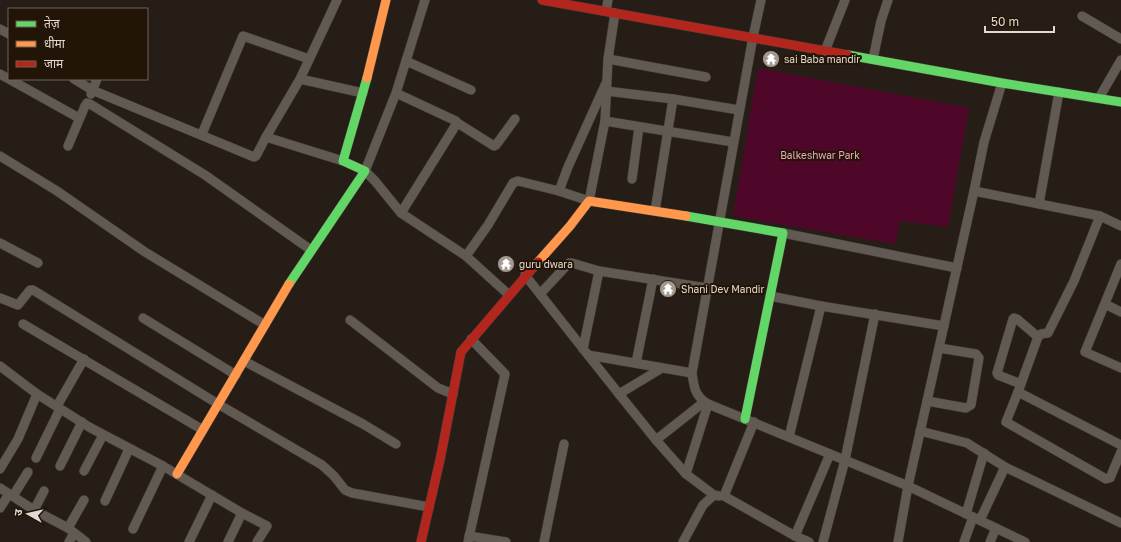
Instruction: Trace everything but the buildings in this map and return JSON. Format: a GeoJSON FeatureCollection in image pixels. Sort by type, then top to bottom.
{"type":"FeatureCollection","features":[{"type":"Feature","properties":{"kind":"street"},"geometry":{"type":"LineString","coordinates":[[76,80],[92,90],[256,156],[300,79],[337,0]]}},
{"type":"Feature","properties":{"kind":"street"},"geometry":{"type":"LineString","coordinates":[[343,161],[375,49],[386,0]]}},
{"type":"Feature","properties":{"kind":"street"},"geometry":{"type":"LineString","coordinates":[[177,474],[265,325],[312,250],[365,171],[396,93],[425,0]]}},
{"type":"Feature","properties":{"kind":"street"},"geometry":{"type":"LineString","coordinates":[[421,542],[464,347],[525,275],[570,226],[589,202],[605,121],[611,12],[608,0]]}},
{"type":"Feature","properties":{"kind":"street"},"geometry":{"type":"LineString","coordinates":[[761,0],[733,142],[692,373],[694,390],[706,403],[908,486],[1025,542]]}},
{"type":"Feature","properties":{"kind":"street"},"geometry":{"type":"LineString","coordinates":[[825,51],[845,0]]}},
{"type":"Feature","properties":{"kind":"street"},"geometry":{"type":"LineString","coordinates":[[873,60],[888,0]]}},
{"type":"Feature","properties":{"kind":"street"},"geometry":{"type":"LineString","coordinates":[[548,1],[1002,83],[1121,102]]}},
{"type":"Feature","properties":{"kind":"street"},"geometry":{"type":"LineString","coordinates":[[1082,16],[1121,39]]}},
{"type":"Feature","properties":{"kind":"street"},"geometry":{"type":"LineString","coordinates":[[202,134],[243,36],[309,59]]}},
{"type":"Feature","properties":{"kind":"street"},"geometry":{"type":"LineString","coordinates":[[608,59],[706,77]]}},
{"type":"Feature","properties":{"kind":"street"},"geometry":{"type":"LineString","coordinates":[[1099,98],[1121,60]]}},
{"type":"Feature","properties":{"kind":"street"},"geometry":{"type":"LineString","coordinates":[[406,61],[471,90]]}},
{"type":"Feature","properties":{"kind":"street"},"geometry":{"type":"LineString","coordinates":[[300,79],[363,93]]}},
{"type":"Feature","properties":{"kind":"street"},"geometry":{"type":"LineString","coordinates":[[11,80],[79,118]]}},
{"type":"Feature","properties":{"kind":"street"},"geometry":{"type":"LineString","coordinates":[[68,146],[97,80]]}},
{"type":"Feature","properties":{"kind":"street"},"geometry":{"type":"LineString","coordinates":[[898,542],[908,486],[984,142],[1002,83]]}},
{"type":"Feature","properties":{"kind":"street"},"geometry":{"type":"LineString","coordinates":[[606,87],[739,110]]}},
{"type":"Feature","properties":{"kind":"street"},"geometry":{"type":"LineString","coordinates":[[559,191],[568,167],[606,87]]}},
{"type":"Feature","properties":{"kind":"street"},"geometry":{"type":"LineString","coordinates":[[1038,204],[1060,92]]}},
{"type":"Feature","properties":{"kind":"street"},"geometry":{"type":"LineString","coordinates":[[396,93],[456,122],[494,146],[515,120]]}},
{"type":"Feature","properties":{"kind":"street"},"geometry":{"type":"LineString","coordinates":[[655,211],[673,99]]}},
{"type":"Feature","properties":{"kind":"street"},"geometry":{"type":"LineString","coordinates":[[87,103],[205,175],[312,250]]}},
{"type":"Feature","properties":{"kind":"street"},"geometry":{"type":"LineString","coordinates":[[605,121],[733,142]]}},
{"type":"Feature","properties":{"kind":"street"},"geometry":{"type":"LineString","coordinates":[[401,213],[456,125],[456,122]]}},
{"type":"Feature","properties":{"kind":"street"},"geometry":{"type":"LineString","coordinates":[[632,179],[640,126]]}},
{"type":"Feature","properties":{"kind":"street"},"geometry":{"type":"LineString","coordinates":[[266,137],[343,161],[365,171],[401,213],[466,256],[509,295]]}},
{"type":"Feature","properties":{"kind":"street"},"geometry":{"type":"LineString","coordinates":[[0,156],[57,191],[145,252],[265,325]]}},
{"type":"Feature","properties":{"kind":"street"},"geometry":{"type":"LineString","coordinates":[[466,256],[488,225],[513,183],[518,181],[559,191],[589,202],[719,221],[957,268]]}},
{"type":"Feature","properties":{"kind":"street"},"geometry":{"type":"LineString","coordinates":[[974,190],[1100,216],[1121,226]]}},
{"type":"Feature","properties":{"kind":"street"},"geometry":{"type":"LineString","coordinates":[[1100,216],[1074,281],[1058,314],[1048,333],[1041,334],[1038,337],[1006,422],[1106,478],[1110,478],[1121,452]]}},
{"type":"Feature","properties":{"kind":"street"},"geometry":{"type":"LineString","coordinates":[[683,542],[703,505],[719,496],[750,420],[770,296],[783,233]]}},
{"type":"Feature","properties":{"kind":"street"},"geometry":{"type":"LineString","coordinates":[[0,243],[38,263]]}},
{"type":"Feature","properties":{"kind":"street"},"geometry":{"type":"LineString","coordinates":[[540,294],[569,263],[599,270],[707,288]]}},
{"type":"Feature","properties":{"kind":"street"},"geometry":{"type":"LineString","coordinates":[[1121,264],[1085,352],[1121,368]]}},
{"type":"Feature","properties":{"kind":"street"},"geometry":{"type":"LineString","coordinates":[[585,352],[599,270]]}},
{"type":"Feature","properties":{"kind":"street"},"geometry":{"type":"LineString","coordinates":[[525,275],[656,440],[686,474],[719,496],[809,542]]}},
{"type":"Feature","properties":{"kind":"street"},"geometry":{"type":"LineString","coordinates":[[636,363],[653,279]]}},
{"type":"Feature","properties":{"kind":"street"},"geometry":{"type":"LineString","coordinates":[[0,298],[18,305],[27,292],[33,290],[218,404],[322,465],[334,476],[345,490],[352,493],[429,507]]}},
{"type":"Feature","properties":{"kind":"street"},"geometry":{"type":"LineString","coordinates":[[770,296],[944,326]]}},
{"type":"Feature","properties":{"kind":"street"},"geometry":{"type":"LineString","coordinates":[[1105,304],[1121,312]]}},
{"type":"Feature","properties":{"kind":"street"},"geometry":{"type":"LineString","coordinates":[[789,437],[821,306]]}},
{"type":"Feature","properties":{"kind":"street"},"geometry":{"type":"LineString","coordinates":[[823,542],[845,460],[875,314]]}},
{"type":"Feature","properties":{"kind":"street"},"geometry":{"type":"LineString","coordinates":[[143,318],[236,375]]}},
{"type":"Feature","properties":{"kind":"street"},"geometry":{"type":"LineString","coordinates":[[1038,337],[1014,318],[997,373],[998,375],[1121,445]]}},
{"type":"Feature","properties":{"kind":"street"},"geometry":{"type":"LineString","coordinates":[[350,320],[438,388],[453,394]]}},
{"type":"Feature","properties":{"kind":"street"},"geometry":{"type":"LineString","coordinates":[[23,324],[203,430]]}},
{"type":"Feature","properties":{"kind":"street"},"geometry":{"type":"LineString","coordinates":[[471,339],[505,374],[469,539],[506,542]]}},
{"type":"Feature","properties":{"kind":"street"},"geometry":{"type":"LineString","coordinates":[[927,401],[966,408],[971,405],[979,358],[978,356],[976,354],[939,348]]}},
{"type":"Feature","properties":{"kind":"street"},"geometry":{"type":"LineString","coordinates":[[585,352],[692,373]]}},
{"type":"Feature","properties":{"kind":"street"},"geometry":{"type":"LineString","coordinates":[[36,458],[59,407],[84,360]]}},
{"type":"Feature","properties":{"kind":"street"},"geometry":{"type":"LineString","coordinates":[[244,361],[363,424],[396,444]]}},
{"type":"Feature","properties":{"kind":"street"},"geometry":{"type":"LineString","coordinates":[[0,366],[37,394],[82,422],[129,449],[163,466],[242,513],[267,526],[257,542]]}},
{"type":"Feature","properties":{"kind":"street"},"geometry":{"type":"LineString","coordinates":[[619,394],[662,368]]}},
{"type":"Feature","properties":{"kind":"street"},"geometry":{"type":"LineString","coordinates":[[0,469],[18,439],[37,394]]}},
{"type":"Feature","properties":{"kind":"street"},"geometry":{"type":"LineString","coordinates":[[656,440],[706,403]]}},
{"type":"Feature","properties":{"kind":"street"},"geometry":{"type":"LineString","coordinates":[[686,474],[706,403]]}},
{"type":"Feature","properties":{"kind":"street"},"geometry":{"type":"LineString","coordinates":[[60,466],[82,422]]}},
{"type":"Feature","properties":{"kind":"street"},"geometry":{"type":"LineString","coordinates":[[920,431],[967,443],[1005,467],[1121,523]]}},
{"type":"Feature","properties":{"kind":"street"},"geometry":{"type":"LineString","coordinates":[[84,471],[103,434]]}},
{"type":"Feature","properties":{"kind":"street"},"geometry":{"type":"LineString","coordinates":[[544,542],[564,444]]}},
{"type":"Feature","properties":{"kind":"street"},"geometry":{"type":"LineString","coordinates":[[105,501],[129,449]]}},
{"type":"Feature","properties":{"kind":"street"},"geometry":{"type":"LineString","coordinates":[[795,536],[830,454]]}},
{"type":"Feature","properties":{"kind":"street"},"geometry":{"type":"LineString","coordinates":[[964,542],[973,517],[984,454]]}},
{"type":"Feature","properties":{"kind":"street"},"geometry":{"type":"LineString","coordinates":[[132,529],[163,466]]}},
{"type":"Feature","properties":{"kind":"street"},"geometry":{"type":"LineString","coordinates":[[973,517],[1005,467]]}},
{"type":"Feature","properties":{"kind":"street"},"geometry":{"type":"LineString","coordinates":[[0,508],[28,472]]}},
{"type":"Feature","properties":{"kind":"street"},"geometry":{"type":"LineString","coordinates":[[0,488],[34,510],[71,531],[86,542]]}},
{"type":"Feature","properties":{"kind":"street"},"geometry":{"type":"LineString","coordinates":[[34,510],[44,491]]}},
{"type":"Feature","properties":{"kind":"street"},"geometry":{"type":"LineString","coordinates":[[189,542],[212,495]]}},
{"type":"Feature","properties":{"kind":"street"},"geometry":{"type":"LineString","coordinates":[[69,542],[71,531],[84,500]]}},
{"type":"Feature","properties":{"kind":"street"},"geometry":{"type":"LineString","coordinates":[[228,542],[242,513]]}},
{"type":"Feature","properties":{"kind":"street"},"geometry":{"type":"LineString","coordinates":[[990,542],[996,528]]}},
{"type":"Feature","properties":{"kind":"green space","name":"Balkeshwar Park"},"geometry":{"type":"Polygon","coordinates":[[[758,68],[969,108],[948,227],[900,221],[895,244],[733,216],[758,68]]]}},
{"type":"Feature","properties":{"kind":"traffic: fast"},"geometry":{"type":"LineString","coordinates":[[848,55],[1002,83],[1121,102]]}},
{"type":"Feature","properties":{"kind":"traffic: fast"},"geometry":{"type":"LineString","coordinates":[[289,284],[365,171],[343,161],[367,78]]}},
{"type":"Feature","properties":{"kind":"traffic: fast"},"geometry":{"type":"LineString","coordinates":[[686,216],[783,233],[745,419]]}},
{"type":"Feature","properties":{"kind":"traffic: slow"},"geometry":{"type":"LineString","coordinates":[[367,78],[386,0]]}},
{"type":"Feature","properties":{"kind":"traffic: slow"},"geometry":{"type":"LineString","coordinates":[[538,262],[570,226],[589,201],[686,216]]}},
{"type":"Feature","properties":{"kind":"traffic: slow"},"geometry":{"type":"LineString","coordinates":[[177,474],[289,284]]}},
{"type":"Feature","properties":{"kind":"traffic: jam"},"geometry":{"type":"LineString","coordinates":[[542,0],[848,55]]}},
{"type":"Feature","properties":{"kind":"traffic: jam"},"geometry":{"type":"LineString","coordinates":[[421,542],[440,460],[461,352],[538,262]]}},
{"type":"Feature","properties":{"kind":"place","name":"sai Baba mandir"},"geometry":{"type":"Point","coordinates":[771,59]}},
{"type":"Feature","properties":{"kind":"place","name":"guru dwara"},"geometry":{"type":"Point","coordinates":[506,264]}},
{"type":"Feature","properties":{"kind":"place","name":"Shani Dev Mandir"},"geometry":{"type":"Point","coordinates":[668,289]}}]}
